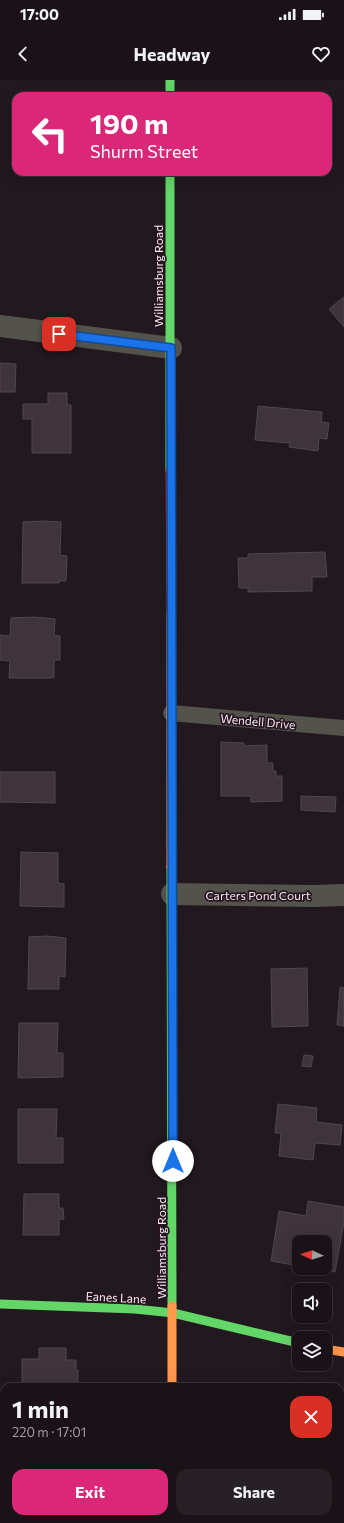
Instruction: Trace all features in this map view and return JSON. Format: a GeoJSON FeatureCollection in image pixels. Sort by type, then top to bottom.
{"type":"FeatureCollection","features":[{"type":"Feature","properties":{"kind":"main road"},"geometry":{"type":"LineString","coordinates":[[170,80],[170,92]]}},
{"type":"Feature","properties":{"kind":"main road","name":"Williamsburg Road"},"geometry":{"type":"LineString","coordinates":[[170,176],[172,1383]]}},
{"type":"Feature","properties":{"kind":"main road","name":"Eanes Lane"},"geometry":{"type":"LineString","coordinates":[[0,1304],[135,1309],[173,1313],[292,1341]]}},
{"type":"Feature","properties":{"kind":"main road"},"geometry":{"type":"LineString","coordinates":[[332,1350],[344,1352]]}},
{"type":"Feature","properties":{"kind":"street"},"geometry":{"type":"LineString","coordinates":[[0,326],[171,348]]}},
{"type":"Feature","properties":{"kind":"street","name":"Carters Pond Court"},"geometry":{"type":"LineString","coordinates":[[172,894],[344,895]]}},
{"type":"Feature","properties":{"kind":"lane","name":"Wendell Drive"},"geometry":{"type":"LineString","coordinates":[[171,713],[344,728]]}},
{"type":"Feature","properties":{"kind":"building"},"geometry":{"type":"Polygon","coordinates":[[[344,297],[344,327],[329,309],[344,297]]]}},
{"type":"Feature","properties":{"kind":"building"},"geometry":{"type":"Polygon","coordinates":[[[0,363],[16,364],[15,392],[0,392],[0,363]]]}},
{"type":"Feature","properties":{"kind":"building"},"geometry":{"type":"Polygon","coordinates":[[[48,393],[67,393],[67,405],[71,405],[71,453],[32,453],[32,419],[23,419],[23,404],[48,404],[48,393]]]}},
{"type":"Feature","properties":{"kind":"building"},"geometry":{"type":"Polygon","coordinates":[[[258,406],[322,412],[321,422],[329,423],[327,439],[319,438],[318,451],[289,447],[290,443],[255,440],[258,406]]]}},
{"type":"Feature","properties":{"kind":"building"},"geometry":{"type":"Polygon","coordinates":[[[23,522],[61,522],[60,555],[67,556],[66,581],[59,581],[59,583],[22,583],[23,522]]]}},
{"type":"Feature","properties":{"kind":"building"},"geometry":{"type":"Polygon","coordinates":[[[325,552],[327,577],[312,577],[312,591],[248,592],[248,588],[239,588],[238,558],[248,558],[248,554],[325,552]]]}},
{"type":"Feature","properties":{"kind":"building"},"geometry":{"type":"Polygon","coordinates":[[[34,617],[55,619],[54,635],[60,636],[60,660],[54,660],[54,678],[9,678],[10,661],[0,660],[0,635],[10,636],[11,618],[34,617]]]}},
{"type":"Feature","properties":{"kind":"building"},"geometry":{"type":"Polygon","coordinates":[[[221,742],[244,743],[244,746],[267,745],[267,763],[273,763],[273,771],[276,771],[276,776],[282,776],[282,801],[251,802],[251,796],[221,796],[221,742]]]}},
{"type":"Feature","properties":{"kind":"building"},"geometry":{"type":"Polygon","coordinates":[[[0,772],[55,772],[55,803],[0,802],[0,772]]]}},
{"type":"Feature","properties":{"kind":"building"},"geometry":{"type":"Polygon","coordinates":[[[301,796],[336,797],[335,812],[301,810],[301,796]]]}},
{"type":"Feature","properties":{"kind":"building"},"geometry":{"type":"Polygon","coordinates":[[[21,852],[58,853],[58,883],[64,884],[64,907],[20,906],[21,852]]]}},
{"type":"Feature","properties":{"kind":"building"},"geometry":{"type":"Polygon","coordinates":[[[47,936],[66,938],[65,977],[59,976],[59,989],[28,989],[29,937],[47,936]]]}},
{"type":"Feature","properties":{"kind":"building"},"geometry":{"type":"Polygon","coordinates":[[[307,968],[308,1026],[272,1027],[271,969],[307,968]]]}},
{"type":"Feature","properties":{"kind":"building"},"geometry":{"type":"Polygon","coordinates":[[[340,987],[344,988],[344,1026],[337,1025],[340,987]]]}},
{"type":"Feature","properties":{"kind":"building"},"geometry":{"type":"Polygon","coordinates":[[[19,1023],[58,1023],[57,1053],[63,1053],[63,1077],[18,1078],[19,1023]]]}},
{"type":"Feature","properties":{"kind":"building"},"geometry":{"type":"Polygon","coordinates":[[[304,1055],[313,1056],[311,1067],[302,1066],[304,1055]]]}},
{"type":"Feature","properties":{"kind":"building"},"geometry":{"type":"Polygon","coordinates":[[[278,1104],[317,1108],[316,1122],[342,1125],[340,1145],[315,1143],[313,1160],[279,1156],[281,1133],[275,1133],[278,1104]]]}},
{"type":"Feature","properties":{"kind":"building"},"geometry":{"type":"Polygon","coordinates":[[[18,1109],[57,1109],[56,1138],[63,1138],[63,1163],[18,1163],[18,1109]]]}},
{"type":"Feature","properties":{"kind":"building"},"geometry":{"type":"Polygon","coordinates":[[[24,1194],[59,1194],[59,1208],[63,1208],[64,1219],[59,1219],[59,1235],[23,1235],[24,1194]]]}},
{"type":"Feature","properties":{"kind":"building"},"geometry":{"type":"Polygon","coordinates":[[[308,1201],[344,1207],[344,1222],[335,1272],[332,1271],[332,1235],[292,1235],[292,1265],[271,1261],[279,1211],[306,1216],[308,1201]]]}},
{"type":"Feature","properties":{"kind":"building"},"geometry":{"type":"Polygon","coordinates":[[[39,1348],[66,1348],[66,1360],[76,1360],[78,1383],[22,1383],[22,1359],[39,1359],[39,1348]]]}},
{"type":"Feature","properties":{"kind":"traffic: fast"},"geometry":{"type":"LineString","coordinates":[[170,80],[170,92]]}},
{"type":"Feature","properties":{"kind":"traffic: fast"},"geometry":{"type":"LineString","coordinates":[[170,176],[170,471]]}},
{"type":"Feature","properties":{"kind":"traffic: fast"},"geometry":{"type":"LineString","coordinates":[[171,867],[172,1306]]}},
{"type":"Feature","properties":{"kind":"traffic: fast"},"geometry":{"type":"LineString","coordinates":[[0,1304],[135,1309],[173,1313],[292,1341]]}},
{"type":"Feature","properties":{"kind":"traffic: slow"},"geometry":{"type":"LineString","coordinates":[[171,615],[171,867]]}},
{"type":"Feature","properties":{"kind":"traffic: slow"},"geometry":{"type":"LineString","coordinates":[[172,1306],[172,1383]]}},
{"type":"Feature","properties":{"kind":"traffic: slow"},"geometry":{"type":"LineString","coordinates":[[332,1350],[344,1352]]}},
{"type":"Feature","properties":{"kind":"traffic: jam"},"geometry":{"type":"LineString","coordinates":[[170,471],[171,615]]}},
{"type":"Feature","properties":{"kind":"route"},"geometry":{"type":"LineString","coordinates":[[59,334],[171,348],[173,1161]]}}]}
